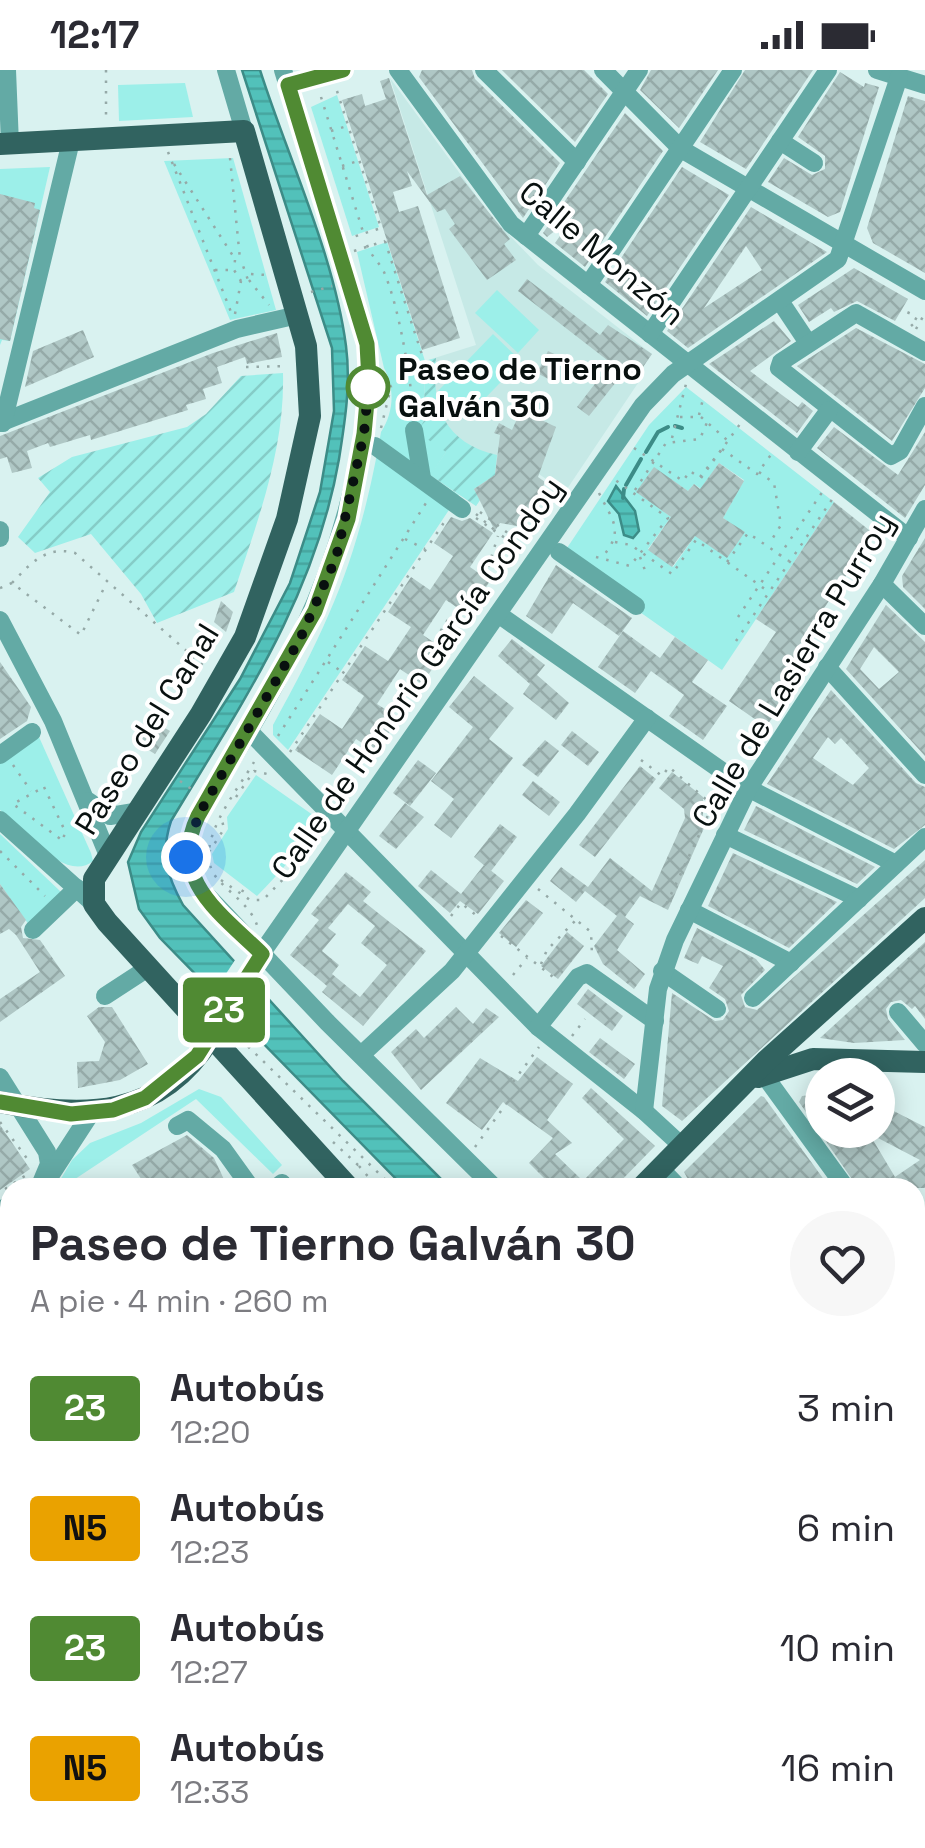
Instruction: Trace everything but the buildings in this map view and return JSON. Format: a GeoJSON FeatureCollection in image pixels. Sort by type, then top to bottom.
{"type":"FeatureCollection","features":[{"type":"Feature","properties":{"kind":"main road"},"geometry":{"type":"LineString","coordinates":[[5,144],[244,132]]}},
{"type":"Feature","properties":{"kind":"main road","name":"Paseo del Canal"},"geometry":{"type":"LineString","coordinates":[[86,896],[134,812],[202,714],[244,636],[271,570],[298,477],[312,400],[298,315],[244,132]]}},
{"type":"Feature","properties":{"kind":"main road"},"geometry":{"type":"LineString","coordinates":[[86,896],[210,1038],[228,1050],[353,1176]]}},
{"type":"Feature","properties":{"kind":"main road"},"geometry":{"type":"LineString","coordinates":[[650,1178],[814,1018],[925,918]]}},
{"type":"Feature","properties":{"kind":"main road"},"geometry":{"type":"LineString","coordinates":[[814,1018],[805,1040],[823,1058]]}},
{"type":"Feature","properties":{"kind":"main road"},"geometry":{"type":"LineString","coordinates":[[10,1104],[91,1113],[127,1106],[161,1088],[192,1062],[210,1038]]}},
{"type":"Feature","properties":{"kind":"main road"},"geometry":{"type":"LineString","coordinates":[[210,1038],[219,1061],[320,1178]]}},
{"type":"Feature","properties":{"kind":"main road"},"geometry":{"type":"LineString","coordinates":[[895,1061],[925,1062]]}},
{"type":"Feature","properties":{"kind":"main road"},"geometry":{"type":"LineString","coordinates":[[757,1077],[786,1064],[805,1062]]}},
{"type":"Feature","properties":{"kind":"street"},"geometry":{"type":"LineString","coordinates":[[5,144],[7,70]]}},
{"type":"Feature","properties":{"kind":"street","name":"Paseo del Canal"},"geometry":{"type":"LineString","coordinates":[[226,70],[244,132]]}},
{"type":"Feature","properties":{"kind":"street"},"geometry":{"type":"LineString","coordinates":[[342,70],[286,78],[367,344],[369,380],[357,468],[336,558],[315,611],[198,816],[186,857],[197,884],[257,961],[485,1178]]}},
{"type":"Feature","properties":{"kind":"street","name":"Calle Monzón"},"geometry":{"type":"LineString","coordinates":[[398,70],[505,218],[650,334],[687,372],[910,538]]}},
{"type":"Feature","properties":{"kind":"street"},"geometry":{"type":"LineString","coordinates":[[484,70],[577,162]]}},
{"type":"Feature","properties":{"kind":"street"},"geometry":{"type":"LineString","coordinates":[[602,70],[681,150],[846,246],[920,295]]}},
{"type":"Feature","properties":{"kind":"street"},"geometry":{"type":"LineString","coordinates":[[526,236],[639,70]]}},
{"type":"Feature","properties":{"kind":"street"},"geometry":{"type":"LineString","coordinates":[[588,285],[733,70]]}},
{"type":"Feature","properties":{"kind":"street"},"geometry":{"type":"LineString","coordinates":[[650,334],[828,70]]}},
{"type":"Feature","properties":{"kind":"street"},"geometry":{"type":"LineString","coordinates":[[878,70],[925,85]]}},
{"type":"Feature","properties":{"kind":"street"},"geometry":{"type":"LineString","coordinates":[[846,246],[899,77]]}},
{"type":"Feature","properties":{"kind":"street"},"geometry":{"type":"LineString","coordinates":[[1,423],[71,141]]}},
{"type":"Feature","properties":{"kind":"street"},"geometry":{"type":"LineString","coordinates":[[780,141],[814,163]]}},
{"type":"Feature","properties":{"kind":"street","name":"Calle de Honorio García Condoy"},"geometry":{"type":"LineString","coordinates":[[210,1038],[220,1015],[643,405],[835,262],[846,246]]}},
{"type":"Feature","properties":{"kind":"street"},"geometry":{"type":"LineString","coordinates":[[780,301],[808,343]]}},
{"type":"Feature","properties":{"kind":"street"},"geometry":{"type":"LineString","coordinates":[[924,413],[900,450],[891,456],[779,368],[781,362],[856,313],[925,352]]}},
{"type":"Feature","properties":{"kind":"street"},"geometry":{"type":"LineString","coordinates":[[1,423],[237,328],[298,315]]}},
{"type":"Feature","properties":{"kind":"street"},"geometry":{"type":"LineString","coordinates":[[798,452],[829,410]]}},
{"type":"Feature","properties":{"kind":"street"},"geometry":{"type":"LineString","coordinates":[[414,430],[430,486]]}},
{"type":"Feature","properties":{"kind":"street"},"geometry":{"type":"LineString","coordinates":[[376,440],[430,486],[463,507]]}},
{"type":"Feature","properties":{"kind":"street","name":"Calle de Lasierra Purroy"},"geometry":{"type":"LineString","coordinates":[[644,1111],[662,971],[683,904],[748,789],[882,584],[925,509]]}},
{"type":"Feature","properties":{"kind":"street"},"geometry":{"type":"LineString","coordinates":[[559,552],[636,606]]}},
{"type":"Feature","properties":{"kind":"street"},"geometry":{"type":"LineString","coordinates":[[882,584],[925,626]]}},
{"type":"Feature","properties":{"kind":"street"},"geometry":{"type":"LineString","coordinates":[[498,614],[748,789],[896,864]]}},
{"type":"Feature","properties":{"kind":"street"},"geometry":{"type":"LineString","coordinates":[[0,620],[24,660],[88,801],[103,861],[61,872]]}},
{"type":"Feature","properties":{"kind":"street"},"geometry":{"type":"LineString","coordinates":[[827,667],[925,775]]}},
{"type":"Feature","properties":{"kind":"street"},"geometry":{"type":"LineString","coordinates":[[360,1055],[464,954],[577,814],[647,718]]}},
{"type":"Feature","properties":{"kind":"street"},"geometry":{"type":"LineString","coordinates":[[249,731],[540,1036],[644,1111],[682,1146]]}},
{"type":"Feature","properties":{"kind":"street"},"geometry":{"type":"LineString","coordinates":[[4,756],[32,732]]}},
{"type":"Feature","properties":{"kind":"street"},"geometry":{"type":"LineString","coordinates":[[88,801],[110,816],[134,812]]}},
{"type":"Feature","properties":{"kind":"street"},"geometry":{"type":"LineString","coordinates":[[0,820],[86,896],[58,906],[33,930]]}},
{"type":"Feature","properties":{"kind":"street"},"geometry":{"type":"LineString","coordinates":[[725,835],[860,898]]}},
{"type":"Feature","properties":{"kind":"street"},"geometry":{"type":"LineString","coordinates":[[753,998],[925,837]]}},
{"type":"Feature","properties":{"kind":"street"},"geometry":{"type":"LineString","coordinates":[[683,904],[791,963]]}},
{"type":"Feature","properties":{"kind":"street"},"geometry":{"type":"LineString","coordinates":[[105,996],[148,968]]}},
{"type":"Feature","properties":{"kind":"street"},"geometry":{"type":"LineString","coordinates":[[662,971],[717,1009]]}},
{"type":"Feature","properties":{"kind":"street"},"geometry":{"type":"LineString","coordinates":[[540,1036],[568,988],[583,974],[592,973],[655,1021]]}},
{"type":"Feature","properties":{"kind":"street"},"geometry":{"type":"LineString","coordinates":[[898,1012],[925,1044]]}},
{"type":"Feature","properties":{"kind":"street"},"geometry":{"type":"LineString","coordinates":[[0,1076],[10,1104],[48,1152],[48,1170],[38,1178]]}},
{"type":"Feature","properties":{"kind":"street"},"geometry":{"type":"LineString","coordinates":[[757,1077],[838,1178]]}},
{"type":"Feature","properties":{"kind":"street"},"geometry":{"type":"LineString","coordinates":[[38,1178],[91,1113]]}},
{"type":"Feature","properties":{"kind":"street"},"geometry":{"type":"LineString","coordinates":[[177,1126],[188,1120],[205,1130],[243,1178]]}},
{"type":"Feature","properties":{"kind":"street"},"geometry":{"type":"LineString","coordinates":[[660,1168],[670,1178]]}},
{"type":"Feature","properties":{"kind":"path"},"geometry":{"type":"LineString","coordinates":[[106,70],[106,139]]}},
{"type":"Feature","properties":{"kind":"path"},"geometry":{"type":"LineString","coordinates":[[337,91],[381,228],[349,238]]}},
{"type":"Feature","properties":{"kind":"path"},"geometry":{"type":"LineString","coordinates":[[321,97],[364,234]]}},
{"type":"Feature","properties":{"kind":"path"},"geometry":{"type":"LineString","coordinates":[[331,131],[348,126]]}},
{"type":"Feature","properties":{"kind":"path"},"geometry":{"type":"LineString","coordinates":[[325,152],[336,148]]}},
{"type":"Feature","properties":{"kind":"path"},"geometry":{"type":"LineString","coordinates":[[230,158],[237,259],[234,270],[241,281],[234,319],[171,161],[237,259],[249,273],[266,276]]}},
{"type":"Feature","properties":{"kind":"path"},"geometry":{"type":"LineString","coordinates":[[342,166],[359,160]]}},
{"type":"Feature","properties":{"kind":"path"},"geometry":{"type":"LineString","coordinates":[[353,251],[386,241],[424,361]]}},
{"type":"Feature","properties":{"kind":"path"},"geometry":{"type":"LineString","coordinates":[[346,246],[351,263]]}},
{"type":"Feature","properties":{"kind":"path"},"geometry":{"type":"LineString","coordinates":[[367,246],[382,267],[392,298],[409,368],[414,430]]}},
{"type":"Feature","properties":{"kind":"path"},"geometry":{"type":"LineString","coordinates":[[214,270],[234,270]]}},
{"type":"Feature","properties":{"kind":"path"},"geometry":{"type":"LineString","coordinates":[[249,273],[248,280],[273,310]]}},
{"type":"Feature","properties":{"kind":"path"},"geometry":{"type":"LineString","coordinates":[[241,281],[248,280]]}},
{"type":"Feature","properties":{"kind":"path"},"geometry":{"type":"LineString","coordinates":[[313,292],[339,284]]}},
{"type":"Feature","properties":{"kind":"path"},"geometry":{"type":"LineString","coordinates":[[896,335],[904,320],[913,327],[917,324],[918,320],[908,314],[920,295]]}},
{"type":"Feature","properties":{"kind":"path"},"geometry":{"type":"LineString","coordinates":[[246,368],[294,366],[292,358]]}},
{"type":"Feature","properties":{"kind":"path"},"geometry":{"type":"LineString","coordinates":[[376,440],[386,419],[391,387],[381,368]]}},
{"type":"Feature","properties":{"kind":"path"},"geometry":{"type":"LineString","coordinates":[[633,492],[672,439],[672,424],[678,416],[687,372]]}},
{"type":"Feature","properties":{"kind":"path"},"geometry":{"type":"LineString","coordinates":[[699,417],[706,396]]}},
{"type":"Feature","properties":{"kind":"path"},"geometry":{"type":"LineString","coordinates":[[678,416],[708,420],[728,441]]}},
{"type":"Feature","properties":{"kind":"path"},"geometry":{"type":"LineString","coordinates":[[672,439],[700,439],[708,420]]}},
{"type":"Feature","properties":{"kind":"path"},"geometry":{"type":"LineString","coordinates":[[630,445],[683,481],[690,471],[700,478],[740,424]]}},
{"type":"Feature","properties":{"kind":"path"},"geometry":{"type":"LineString","coordinates":[[722,449],[774,483],[781,525],[768,545]]}},
{"type":"Feature","properties":{"kind":"path"},"geometry":{"type":"LineString","coordinates":[[759,472],[774,451]]}},
{"type":"Feature","properties":{"kind":"path"},"geometry":{"type":"LineString","coordinates":[[584,558],[603,556],[630,566],[668,518],[610,476]]}},
{"type":"Feature","properties":{"kind":"path"},"geometry":{"type":"LineString","coordinates":[[272,737],[328,662],[430,486]]}},
{"type":"Feature","properties":{"kind":"path"},"geometry":{"type":"LineString","coordinates":[[738,616],[824,490]]}},
{"type":"Feature","properties":{"kind":"path"},"geometry":{"type":"LineString","coordinates":[[599,492],[615,520],[615,542],[603,556]]}},
{"type":"Feature","properties":{"kind":"path"},"geometry":{"type":"LineString","coordinates":[[736,641],[833,498]]}},
{"type":"Feature","properties":{"kind":"path"},"geometry":{"type":"LineString","coordinates":[[463,507],[519,545],[498,535],[463,507]]}},
{"type":"Feature","properties":{"kind":"path"},"geometry":{"type":"LineString","coordinates":[[289,754],[426,550],[463,507]]}},
{"type":"Feature","properties":{"kind":"path"},"geometry":{"type":"LineString","coordinates":[[727,562],[748,533],[790,562]]}},
{"type":"Feature","properties":{"kind":"path"},"geometry":{"type":"LineString","coordinates":[[485,577],[498,535]]}},
{"type":"Feature","properties":{"kind":"path"},"geometry":{"type":"LineString","coordinates":[[402,538],[426,550]]}},
{"type":"Feature","properties":{"kind":"path"},"geometry":{"type":"LineString","coordinates":[[615,542],[672,574],[696,540],[769,592]]}},
{"type":"Feature","properties":{"kind":"path"},"geometry":{"type":"LineString","coordinates":[[0,588],[12,583],[36,558],[68,551],[211,672]]}},
{"type":"Feature","properties":{"kind":"path"},"geometry":{"type":"LineString","coordinates":[[641,554],[646,573]]}},
{"type":"Feature","properties":{"kind":"path"},"geometry":{"type":"LineString","coordinates":[[12,583],[80,634],[106,584]]}},
{"type":"Feature","properties":{"kind":"path"},"geometry":{"type":"LineString","coordinates":[[457,618],[462,611]]}},
{"type":"Feature","properties":{"kind":"path"},"geometry":{"type":"LineString","coordinates":[[450,648],[436,638],[449,618],[457,618]]}},
{"type":"Feature","properties":{"kind":"path"},"geometry":{"type":"LineString","coordinates":[[445,644],[460,621],[457,618]]}},
{"type":"Feature","properties":{"kind":"path"},"geometry":{"type":"LineString","coordinates":[[328,662],[343,673]]}},
{"type":"Feature","properties":{"kind":"path"},"geometry":{"type":"LineString","coordinates":[[259,933],[253,915],[218,877],[208,853],[224,829],[221,819],[260,753]]}},
{"type":"Feature","properties":{"kind":"path"},"geometry":{"type":"LineString","coordinates":[[4,756],[31,791]]}},
{"type":"Feature","properties":{"kind":"path"},"geometry":{"type":"LineString","coordinates":[[641,760],[662,776],[669,767],[708,798],[708,814],[666,904]]}},
{"type":"Feature","properties":{"kind":"path"},"geometry":{"type":"LineString","coordinates":[[229,806],[258,768],[273,778]]}},
{"type":"Feature","properties":{"kind":"path"},"geometry":{"type":"LineString","coordinates":[[174,777],[194,790]]}},
{"type":"Feature","properties":{"kind":"path"},"geometry":{"type":"LineString","coordinates":[[40,786],[47,789],[65,832],[63,841],[56,840],[13,804],[31,791],[40,786]]}},
{"type":"Feature","properties":{"kind":"path"},"geometry":{"type":"LineString","coordinates":[[708,814],[715,817]]}},
{"type":"Feature","properties":{"kind":"path"},"geometry":{"type":"LineString","coordinates":[[218,877],[255,901],[266,897],[282,874],[293,868],[326,821]]}},
{"type":"Feature","properties":{"kind":"path"},"geometry":{"type":"LineString","coordinates":[[0,851],[58,906]]}},
{"type":"Feature","properties":{"kind":"path"},"geometry":{"type":"LineString","coordinates":[[218,877],[225,871]]}},
{"type":"Feature","properties":{"kind":"path"},"geometry":{"type":"LineString","coordinates":[[241,894],[246,885]]}},
{"type":"Feature","properties":{"kind":"path"},"geometry":{"type":"LineString","coordinates":[[537,888],[592,932],[592,973]]}},
{"type":"Feature","properties":{"kind":"path"},"geometry":{"type":"LineString","coordinates":[[673,889],[680,892]]}},
{"type":"Feature","properties":{"kind":"path"},"geometry":{"type":"LineString","coordinates":[[670,896],[683,904]]}},
{"type":"Feature","properties":{"kind":"path"},"geometry":{"type":"LineString","coordinates":[[447,921],[461,903],[480,918]]}},
{"type":"Feature","properties":{"kind":"path"},"geometry":{"type":"LineString","coordinates":[[539,966],[576,920]]}},
{"type":"Feature","properties":{"kind":"path"},"geometry":{"type":"LineString","coordinates":[[496,932],[568,988]]}},
{"type":"Feature","properties":{"kind":"path"},"geometry":{"type":"LineString","coordinates":[[508,983],[528,957]]}},
{"type":"Feature","properties":{"kind":"path"},"geometry":{"type":"LineString","coordinates":[[568,1041],[585,1019]]}},
{"type":"Feature","properties":{"kind":"path"},"geometry":{"type":"LineString","coordinates":[[233,1032],[384,1178]]}},
{"type":"Feature","properties":{"kind":"path"},"geometry":{"type":"LineString","coordinates":[[513,1082],[540,1036]]}},
{"type":"Feature","properties":{"kind":"path"},"geometry":{"type":"LineString","coordinates":[[474,1148],[506,1104]]}},
{"type":"Feature","properties":{"kind":"path"},"geometry":{"type":"LineString","coordinates":[[0,1122],[20,1143],[35,1178]]}},
{"type":"Feature","properties":{"kind":"path"},"geometry":{"type":"LineString","coordinates":[[328,1138],[353,1176],[365,1160]]}},
{"type":"Feature","properties":{"kind":"shaded area"},"geometry":{"type":"Polygon","coordinates":[[[242,70],[260,70],[321,241],[346,346],[347,402],[339,459],[313,557],[273,648],[171,821],[167,864],[183,905],[343,1081],[440,1178],[395,1178],[160,938],[139,909],[128,862],[141,832],[240,679],[290,583],[320,492],[334,411],[332,348],[242,70]]]}},
{"type":"Feature","properties":{"kind":"shaded area"},"geometry":{"type":"Polygon","coordinates":[[[390,78],[491,216],[538,265],[652,354],[634,379],[638,383],[565,492],[533,470],[498,455],[495,475],[474,489],[480,500],[476,506],[430,475],[416,432],[424,421],[425,361],[476,345],[390,78]]]}},
{"type":"Feature","properties":{"kind":"shaded area"},"geometry":{"type":"Polygon","coordinates":[[[185,83],[193,117],[119,121],[118,85],[185,83]]]}},
{"type":"Feature","properties":{"kind":"shaded area"},"geometry":{"type":"Polygon","coordinates":[[[337,95],[379,227],[352,236],[311,107],[337,95]]]}},
{"type":"Feature","properties":{"kind":"shaded area"},"geometry":{"type":"Polygon","coordinates":[[[233,158],[276,310],[230,320],[164,161],[233,158]]]}},
{"type":"Feature","properties":{"kind":"shaded area"},"geometry":{"type":"Polygon","coordinates":[[[50,167],[10,341],[2,340],[0,345],[0,169],[50,167]]]}},
{"type":"Feature","properties":{"kind":"shaded area"},"geometry":{"type":"Polygon","coordinates":[[[387,242],[425,361],[424,421],[446,452],[430,476],[459,495],[288,750],[273,735],[273,725],[341,584],[364,514],[381,432],[391,408],[390,384],[357,252],[387,242]]]}},
{"type":"Feature","properties":{"kind":"shaded area"},"geometry":{"type":"Polygon","coordinates":[[[497,290],[539,330],[518,353],[475,313],[497,290]]]}},
{"type":"Feature","properties":{"kind":"shaded area"},"geometry":{"type":"Polygon","coordinates":[[[493,334],[521,361],[466,418],[438,391],[493,334]]]}},
{"type":"Feature","properties":{"kind":"shaded area"},"geometry":{"type":"Polygon","coordinates":[[[436,358],[436,392],[445,420],[465,442],[497,455],[495,475],[474,489],[480,500],[476,506],[430,475],[446,452],[417,432],[424,421],[425,361],[436,358]]]}},
{"type":"Feature","properties":{"kind":"shaded area"},"geometry":{"type":"Polygon","coordinates":[[[283,373],[275,457],[234,592],[157,623],[141,594],[91,534],[35,553],[18,537],[50,492],[38,478],[72,457],[187,427],[206,414],[241,376],[283,373]]]}},
{"type":"Feature","properties":{"kind":"shaded area"},"geometry":{"type":"Polygon","coordinates":[[[686,387],[834,502],[722,670],[637,610],[565,551],[649,425],[686,387]],[[719,463],[701,489],[694,484],[688,491],[654,468],[637,492],[671,517],[648,549],[673,567],[695,536],[744,533],[723,518],[744,480],[719,463]]]}},
{"type":"Feature","properties":{"kind":"shaded area"},"geometry":{"type":"Polygon","coordinates":[[[616,486],[635,511],[639,531],[633,538],[624,535],[619,514],[608,501],[616,486]]]}},
{"type":"Feature","properties":{"kind":"shaded area"},"geometry":{"type":"Polygon","coordinates":[[[39,737],[91,853],[93,861],[82,866],[57,860],[0,810],[0,762],[39,737]]]}},
{"type":"Feature","properties":{"kind":"shaded area"},"geometry":{"type":"Polygon","coordinates":[[[256,775],[320,820],[257,896],[214,863],[212,854],[228,829],[227,817],[256,775]]]}},
{"type":"Feature","properties":{"kind":"shaded area"},"geometry":{"type":"Polygon","coordinates":[[[0,834],[61,892],[29,925],[0,884],[0,834]]]}},
{"type":"Feature","properties":{"kind":"shaded area"},"geometry":{"type":"Polygon","coordinates":[[[199,1089],[221,1097],[282,1165],[273,1174],[196,1099],[77,1178],[61,1178],[72,1160],[90,1143],[141,1123],[199,1089]]]}},
{"type":"Feature","properties":{"kind":"pier"},"geometry":{"type":"Polygon","coordinates":[[[237,957],[267,989],[261,991],[239,1028],[210,998],[237,957]]]}},
{"type":"Feature","properties":{"kind":"waterway"},"geometry":{"type":"LineString","coordinates":[[675,426],[682,428]]}},
{"type":"Feature","properties":{"kind":"waterway"},"geometry":{"type":"LineString","coordinates":[[646,452],[658,432],[668,427]]}},
{"type":"Feature","properties":{"kind":"waterway"},"geometry":{"type":"LineString","coordinates":[[626,485],[641,459]]}},
{"type":"Feature","properties":{"kind":"waterway"},"geometry":{"type":"LineString","coordinates":[[623,498],[624,489]]}},
{"type":"Feature","properties":{"kind":"bus line","name":"23"},"geometry":{"type":"LineString","coordinates":[[0,1102],[71,1114],[113,1110],[145,1098],[197,1056],[262,954],[192,878],[186,850],[198,816],[258,717],[315,611],[348,519],[364,434],[369,354],[288,85],[343,70]]}},
{"type":"Feature","properties":{"kind":"place","name":"Paseo de Tierno Galván 30"},"geometry":{"type":"Point","coordinates":[368,387]}},
{"type":"Feature","properties":{"kind":"route"},"geometry":{"type":"LineString","coordinates":[[186,857],[198,816],[258,717],[315,611],[336,558],[348,519],[364,434],[369,380],[368,387]]}}]}
